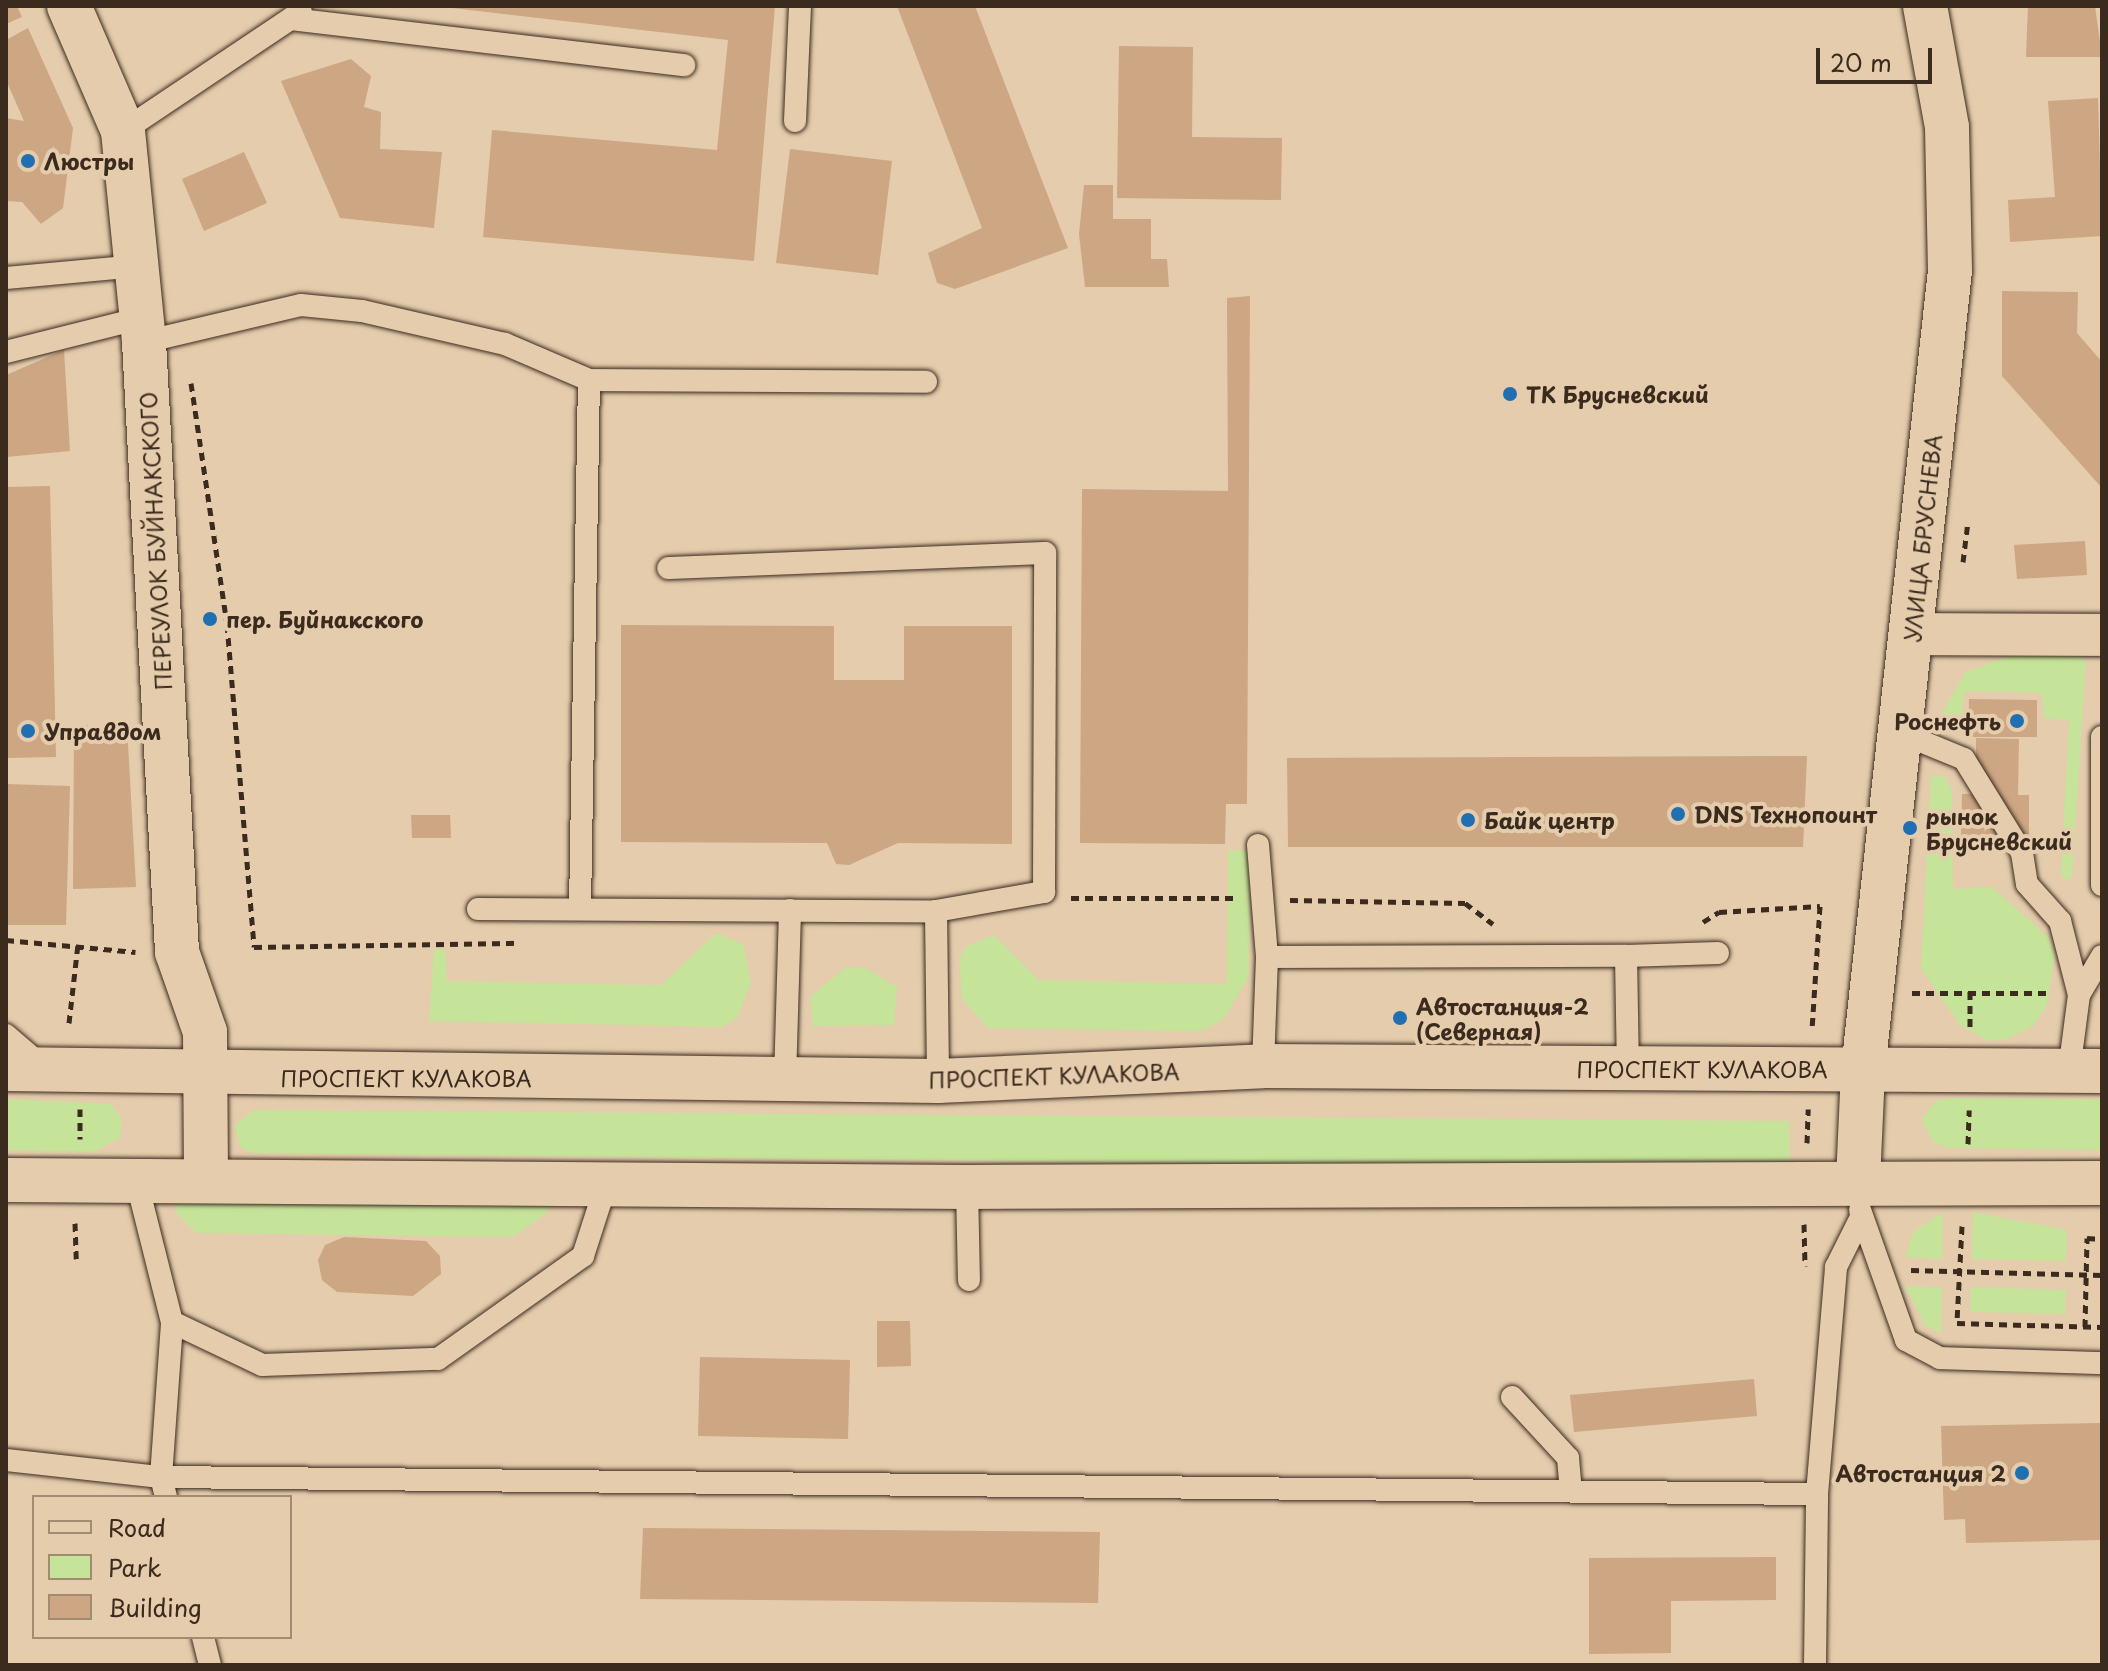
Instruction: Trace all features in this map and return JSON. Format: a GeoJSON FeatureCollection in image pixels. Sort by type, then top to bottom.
{"type":"FeatureCollection","features":[{"type":"Feature","properties":{"kind":"main road","name":"ПЕРЕУЛОК БУЙНАКСКОГО"},"geometry":{"type":"LineString","coordinates":[[69,6],[123,131],[137,266],[157,332],[177,952],[205,1032],[206,1180]]}},
{"type":"Feature","properties":{"kind":"main road","name":"УЛИЦА БРУСНЕВА"},"geometry":{"type":"LineString","coordinates":[[1859,1200],[1863,1070],[1912,634],[1953,197],[1925,6]]}},
{"type":"Feature","properties":{"kind":"main road","name":"ПРОСПЕКТ КУЛАКОВА"},"geometry":{"type":"LineString","coordinates":[[6,1069],[64,1086],[207,1076],[938,1081],[1263,1066],[2086,1071]]}},
{"type":"Feature","properties":{"kind":"main road"},"geometry":{"type":"LineString","coordinates":[[6,1180],[967,1187],[1859,1200],[2102,1183]]}},
{"type":"Feature","properties":{"kind":"street"},"geometry":{"type":"LineString","coordinates":[[1912,634],[2102,635]]}},
{"type":"Feature","properties":{"kind":"lane"},"geometry":{"type":"LineString","coordinates":[[795,121],[800,6]]}},
{"type":"Feature","properties":{"kind":"lane"},"geometry":{"type":"LineString","coordinates":[[123,131],[300,12],[684,65]]}},
{"type":"Feature","properties":{"kind":"lane"},"geometry":{"type":"LineString","coordinates":[[6,278],[137,266]]}},
{"type":"Feature","properties":{"kind":"lane"},"geometry":{"type":"LineString","coordinates":[[6,352],[157,332],[301,305],[362,311],[505,344],[589,380],[926,382]]}},
{"type":"Feature","properties":{"kind":"lane"},"geometry":{"type":"LineString","coordinates":[[580,909],[589,380]]}},
{"type":"Feature","properties":{"kind":"lane"},"geometry":{"type":"LineString","coordinates":[[478,909],[936,911],[1044,892],[1045,553],[668,568]]}},
{"type":"Feature","properties":{"kind":"lane"},"geometry":{"type":"LineString","coordinates":[[1901,733],[1964,759],[2022,853],[2027,884],[2060,921],[2079,995],[2086,1071]]}},
{"type":"Feature","properties":{"kind":"lane"},"geometry":{"type":"LineString","coordinates":[[2102,737],[2102,885]]}},
{"type":"Feature","properties":{"kind":"lane"},"geometry":{"type":"LineString","coordinates":[[1258,845],[1267,957],[1263,1066]]}},
{"type":"Feature","properties":{"kind":"lane"},"geometry":{"type":"LineString","coordinates":[[785,1080],[790,910]]}},
{"type":"Feature","properties":{"kind":"lane"},"geometry":{"type":"LineString","coordinates":[[936,911],[938,1081]]}},
{"type":"Feature","properties":{"kind":"lane"},"geometry":{"type":"LineString","coordinates":[[1267,957],[1718,953]]}},
{"type":"Feature","properties":{"kind":"lane"},"geometry":{"type":"LineString","coordinates":[[1626,956],[1628,1068]]}},
{"type":"Feature","properties":{"kind":"lane"},"geometry":{"type":"LineString","coordinates":[[2079,995],[2102,956]]}},
{"type":"Feature","properties":{"kind":"lane"},"geometry":{"type":"LineString","coordinates":[[2079,995],[2102,975]]}},
{"type":"Feature","properties":{"kind":"lane"},"geometry":{"type":"LineString","coordinates":[[6,1035],[64,1086]]}},
{"type":"Feature","properties":{"kind":"lane"},"geometry":{"type":"LineString","coordinates":[[136,1179],[172,1322],[163,1487]]}},
{"type":"Feature","properties":{"kind":"lane"},"geometry":{"type":"LineString","coordinates":[[172,1322],[262,1365],[438,1359],[583,1256],[606,1185]]}},
{"type":"Feature","properties":{"kind":"lane"},"geometry":{"type":"LineString","coordinates":[[967,1187],[969,1280]]}},
{"type":"Feature","properties":{"kind":"lane"},"geometry":{"type":"LineString","coordinates":[[1815,1665],[1817,1494],[1836,1267],[1859,1200]]}},
{"type":"Feature","properties":{"kind":"lane"},"geometry":{"type":"LineString","coordinates":[[1859,1200],[1879,1269],[1906,1340],[1940,1358],[2093,1362]]}},
{"type":"Feature","properties":{"kind":"lane"},"geometry":{"type":"LineString","coordinates":[[1512,1397],[1568,1458],[1571,1491]]}},
{"type":"Feature","properties":{"kind":"lane"},"geometry":{"type":"LineString","coordinates":[[6,1460],[163,1487],[1817,1494]]}},
{"type":"Feature","properties":{"kind":"lane"},"geometry":{"type":"LineString","coordinates":[[204,1639],[210,1665]]}},
{"type":"Feature","properties":{"kind":"path"},"geometry":{"type":"LineString","coordinates":[[157,332],[227,624],[254,947]]}},
{"type":"Feature","properties":{"kind":"path"},"geometry":{"type":"LineString","coordinates":[[1811,1044],[1820,906]]}},
{"type":"Feature","properties":{"kind":"path"},"geometry":{"type":"LineString","coordinates":[[6,940],[177,952]]}},
{"type":"Feature","properties":{"kind":"path"},"geometry":{"type":"LineString","coordinates":[[69,1023],[78,944]]}},
{"type":"Feature","properties":{"kind":"path"},"geometry":{"type":"LineString","coordinates":[[1911,993],[2079,995]]}},
{"type":"Feature","properties":{"kind":"path"},"geometry":{"type":"LineString","coordinates":[[64,1086],[80,1151]]}},
{"type":"Feature","properties":{"kind":"path"},"geometry":{"type":"LineString","coordinates":[[1807,1152],[1808,1102]]}},
{"type":"Feature","properties":{"kind":"path"},"geometry":{"type":"LineString","coordinates":[[1804,1219],[1802,1266],[1836,1267]]}},
{"type":"Feature","properties":{"kind":"path"},"geometry":{"type":"LineString","coordinates":[[76,1259],[77,1223]]}},
{"type":"Feature","properties":{"kind":"path"},"geometry":{"type":"LineString","coordinates":[[2093,1362],[2085,1327],[2087,1238],[2102,1239]]}},
{"type":"Feature","properties":{"kind":"path"},"geometry":{"type":"LineString","coordinates":[[1879,1269],[2102,1275]]}},
{"type":"Feature","properties":{"kind":"path"},"geometry":{"type":"LineString","coordinates":[[1957,1323],[2102,1327]]}},
{"type":"Feature","properties":{"kind":"green space"},"geometry":{"type":"Polygon","coordinates":[[[2068,651],[2086,660],[2072,877],[2066,880],[2061,875],[2069,720],[2044,718],[2042,693],[1965,691],[1959,731],[1936,723],[1966,672],[2009,656],[2068,651]]]}},
{"type":"Feature","properties":{"kind":"green space"},"geometry":{"type":"Polygon","coordinates":[[[1931,776],[1945,776],[1952,790],[1953,889],[1992,887],[2049,938],[2055,954],[2047,1005],[2033,1026],[2007,1039],[1988,1041],[1960,1025],[1921,969],[1931,776]]]}},
{"type":"Feature","properties":{"kind":"green space"},"geometry":{"type":"Polygon","coordinates":[[[1228,850],[1250,850],[1249,976],[1224,1019],[1202,1031],[988,1028],[962,999],[959,958],[967,946],[994,935],[1039,980],[1227,984],[1228,850]]]}},
{"type":"Feature","properties":{"kind":"green space"},"geometry":{"type":"Polygon","coordinates":[[[716,933],[743,944],[751,983],[737,1018],[722,1027],[429,1021],[434,949],[445,949],[447,981],[661,985],[716,933]]]}},
{"type":"Feature","properties":{"kind":"green space"},"geometry":{"type":"Polygon","coordinates":[[[846,967],[865,968],[897,987],[894,1025],[813,1026],[810,997],[846,967]]]}},
{"type":"Feature","properties":{"kind":"green space"},"geometry":{"type":"Polygon","coordinates":[[[1951,1098],[2102,1099],[2102,1150],[1949,1148],[1934,1143],[1922,1120],[1936,1101],[1951,1098]]]}},
{"type":"Feature","properties":{"kind":"green space"},"geometry":{"type":"Polygon","coordinates":[[[6,1099],[111,1104],[122,1119],[120,1138],[94,1152],[6,1150],[6,1099]]]}},
{"type":"Feature","properties":{"kind":"green space"},"geometry":{"type":"Polygon","coordinates":[[[254,1110],[1789,1121],[1790,1169],[255,1153],[241,1148],[234,1126],[254,1110]]]}},
{"type":"Feature","properties":{"kind":"green space"},"geometry":{"type":"Polygon","coordinates":[[[172,1197],[552,1199],[547,1213],[513,1237],[196,1233],[177,1214],[172,1197]]]}},
{"type":"Feature","properties":{"kind":"green space"},"geometry":{"type":"Polygon","coordinates":[[[1943,1212],[1942,1259],[1905,1257],[1913,1232],[1943,1212]]]}},
{"type":"Feature","properties":{"kind":"green space"},"geometry":{"type":"Polygon","coordinates":[[[1973,1212],[2067,1230],[2066,1261],[1972,1259],[1973,1212]]]}},
{"type":"Feature","properties":{"kind":"green space"},"geometry":{"type":"Polygon","coordinates":[[[1905,1286],[1942,1287],[1941,1334],[1925,1325],[1905,1286]]]}},
{"type":"Feature","properties":{"kind":"green space"},"geometry":{"type":"Polygon","coordinates":[[[1971,1287],[2066,1290],[2065,1314],[1971,1312],[1971,1287]]]}},
{"type":"Feature","properties":{"kind":"building"},"geometry":{"type":"Polygon","coordinates":[[[6,6],[17,6],[22,17],[6,24],[6,6]]]}},
{"type":"Feature","properties":{"kind":"building"},"geometry":{"type":"Polygon","coordinates":[[[435,6],[775,6],[754,261],[483,237],[492,130],[717,150],[728,40],[435,6]]]}},
{"type":"Feature","properties":{"kind":"building"},"geometry":{"type":"Polygon","coordinates":[[[897,6],[975,6],[1068,248],[955,289],[937,283],[928,253],[982,228],[897,6]]]}},
{"type":"Feature","properties":{"kind":"building"},"geometry":{"type":"Polygon","coordinates":[[[2028,6],[2095,6],[2102,57],[2026,57],[2028,6]]]}},
{"type":"Feature","properties":{"kind":"building"},"geometry":{"type":"Polygon","coordinates":[[[28,28],[73,128],[63,208],[41,224],[22,202],[6,201],[6,118],[24,121],[6,80],[6,40],[28,28]]]}},
{"type":"Feature","properties":{"kind":"building"},"geometry":{"type":"Polygon","coordinates":[[[1119,46],[1193,47],[1192,137],[1282,138],[1281,200],[1117,198],[1119,46]]]}},
{"type":"Feature","properties":{"kind":"building"},"geometry":{"type":"Polygon","coordinates":[[[351,59],[371,76],[364,107],[381,112],[380,149],[442,152],[434,228],[340,218],[281,81],[351,59]]]}},
{"type":"Feature","properties":{"kind":"building"},"geometry":{"type":"Polygon","coordinates":[[[2098,98],[2102,236],[2010,242],[2008,200],[2055,197],[2048,101],[2098,98]]]}},
{"type":"Feature","properties":{"kind":"building"},"geometry":{"type":"Polygon","coordinates":[[[790,149],[892,161],[878,275],[776,263],[790,149]]]}},
{"type":"Feature","properties":{"kind":"building"},"geometry":{"type":"Polygon","coordinates":[[[244,152],[267,203],[204,231],[182,179],[244,152]]]}},
{"type":"Feature","properties":{"kind":"building"},"geometry":{"type":"Polygon","coordinates":[[[1084,185],[1113,185],[1113,219],[1151,219],[1151,259],[1167,259],[1169,287],[1085,287],[1079,234],[1084,185]]]}},
{"type":"Feature","properties":{"kind":"building"},"geometry":{"type":"Polygon","coordinates":[[[2002,291],[2078,292],[2077,333],[2102,362],[2102,488],[2002,376],[2002,291]]]}},
{"type":"Feature","properties":{"kind":"building"},"geometry":{"type":"Polygon","coordinates":[[[1250,296],[1247,804],[1226,804],[1225,844],[1080,843],[1082,489],[1228,491],[1227,298],[1250,296]]]}},
{"type":"Feature","properties":{"kind":"building"},"geometry":{"type":"Polygon","coordinates":[[[64,350],[70,451],[6,457],[6,375],[64,350]]]}},
{"type":"Feature","properties":{"kind":"building"},"geometry":{"type":"Polygon","coordinates":[[[50,486],[56,757],[6,758],[6,487],[50,486]]]}},
{"type":"Feature","properties":{"kind":"building"},"geometry":{"type":"Polygon","coordinates":[[[2085,541],[2087,575],[2017,579],[2014,545],[2085,541]]]}},
{"type":"Feature","properties":{"kind":"building"},"geometry":{"type":"Polygon","coordinates":[[[621,625],[834,626],[834,680],[904,680],[904,626],[1012,626],[1012,844],[898,843],[849,865],[836,864],[827,843],[621,842],[621,625]]]}},
{"type":"Feature","properties":{"kind":"building"},"geometry":{"type":"Polygon","coordinates":[[[1969,699],[2037,700],[2037,737],[1968,737],[1969,699]]]}},
{"type":"Feature","properties":{"kind":"building"},"geometry":{"type":"Polygon","coordinates":[[[74,725],[127,726],[136,887],[73,889],[74,725]]]}},
{"type":"Feature","properties":{"kind":"building"},"geometry":{"type":"Polygon","coordinates":[[[1976,738],[2019,739],[2018,795],[2029,795],[2029,843],[1961,841],[1962,794],[1976,794],[1976,738]]]}},
{"type":"Feature","properties":{"kind":"building"},"geometry":{"type":"Polygon","coordinates":[[[1807,756],[1803,847],[1288,847],[1287,758],[1807,756]]]}},
{"type":"Feature","properties":{"kind":"building"},"geometry":{"type":"Polygon","coordinates":[[[6,784],[70,786],[66,925],[6,925],[6,784]]]}},
{"type":"Feature","properties":{"kind":"building"},"geometry":{"type":"Polygon","coordinates":[[[411,815],[450,815],[451,838],[412,838],[411,815]]]}},
{"type":"Feature","properties":{"kind":"building"},"geometry":{"type":"Polygon","coordinates":[[[344,1237],[426,1241],[440,1256],[441,1274],[413,1296],[337,1292],[322,1280],[318,1260],[325,1245],[344,1237]]]}},
{"type":"Feature","properties":{"kind":"building"},"geometry":{"type":"Polygon","coordinates":[[[877,1321],[910,1321],[911,1366],[877,1367],[877,1321]]]}},
{"type":"Feature","properties":{"kind":"building"},"geometry":{"type":"Polygon","coordinates":[[[700,1357],[850,1360],[848,1439],[698,1436],[700,1357]]]}},
{"type":"Feature","properties":{"kind":"building"},"geometry":{"type":"Polygon","coordinates":[[[1754,1379],[1757,1416],[1574,1432],[1570,1395],[1754,1379]]]}},
{"type":"Feature","properties":{"kind":"building","name":"Автостанция 2"},"geometry":{"type":"Polygon","coordinates":[[[2102,1423],[2102,1540],[1966,1543],[1965,1519],[1944,1520],[1941,1426],[2102,1423]]]}},
{"type":"Feature","properties":{"kind":"building"},"geometry":{"type":"Polygon","coordinates":[[[643,1528],[1100,1532],[1098,1603],[640,1599],[643,1528]]]}},
{"type":"Feature","properties":{"kind":"building"},"geometry":{"type":"Polygon","coordinates":[[[1776,1557],[1776,1600],[1671,1601],[1671,1653],[1589,1654],[1589,1558],[1776,1557]]]}},
{"type":"Feature","properties":{"kind":"place","name":"Люстры"},"geometry":{"type":"Point","coordinates":[28,161]}},
{"type":"Feature","properties":{"kind":"place","name":"ТК Брусневский"},"geometry":{"type":"Point","coordinates":[1510,394]}},
{"type":"Feature","properties":{"kind":"place","name":"пер. Буйнакского"},"geometry":{"type":"Point","coordinates":[210,619]}},
{"type":"Feature","properties":{"kind":"place","name":"Роснефть"},"geometry":{"type":"Point","coordinates":[2017,721]}},
{"type":"Feature","properties":{"kind":"place","name":"Управдом"},"geometry":{"type":"Point","coordinates":[28,731]}},
{"type":"Feature","properties":{"kind":"place","name":"DNS Технопоинт"},"geometry":{"type":"Point","coordinates":[1678,814]}},
{"type":"Feature","properties":{"kind":"place","name":"Байк центр"},"geometry":{"type":"Point","coordinates":[1468,820]}},
{"type":"Feature","properties":{"kind":"place","name":"рынок Брусневский"},"geometry":{"type":"Point","coordinates":[1910,828]}},
{"type":"Feature","properties":{"kind":"place","name":"Автостанция-2 (Северная)"},"geometry":{"type":"Point","coordinates":[1400,1018]}},
{"type":"Feature","properties":{"kind":"place","name":"Автостанция 2"},"geometry":{"type":"Point","coordinates":[2022,1473]}}]}
